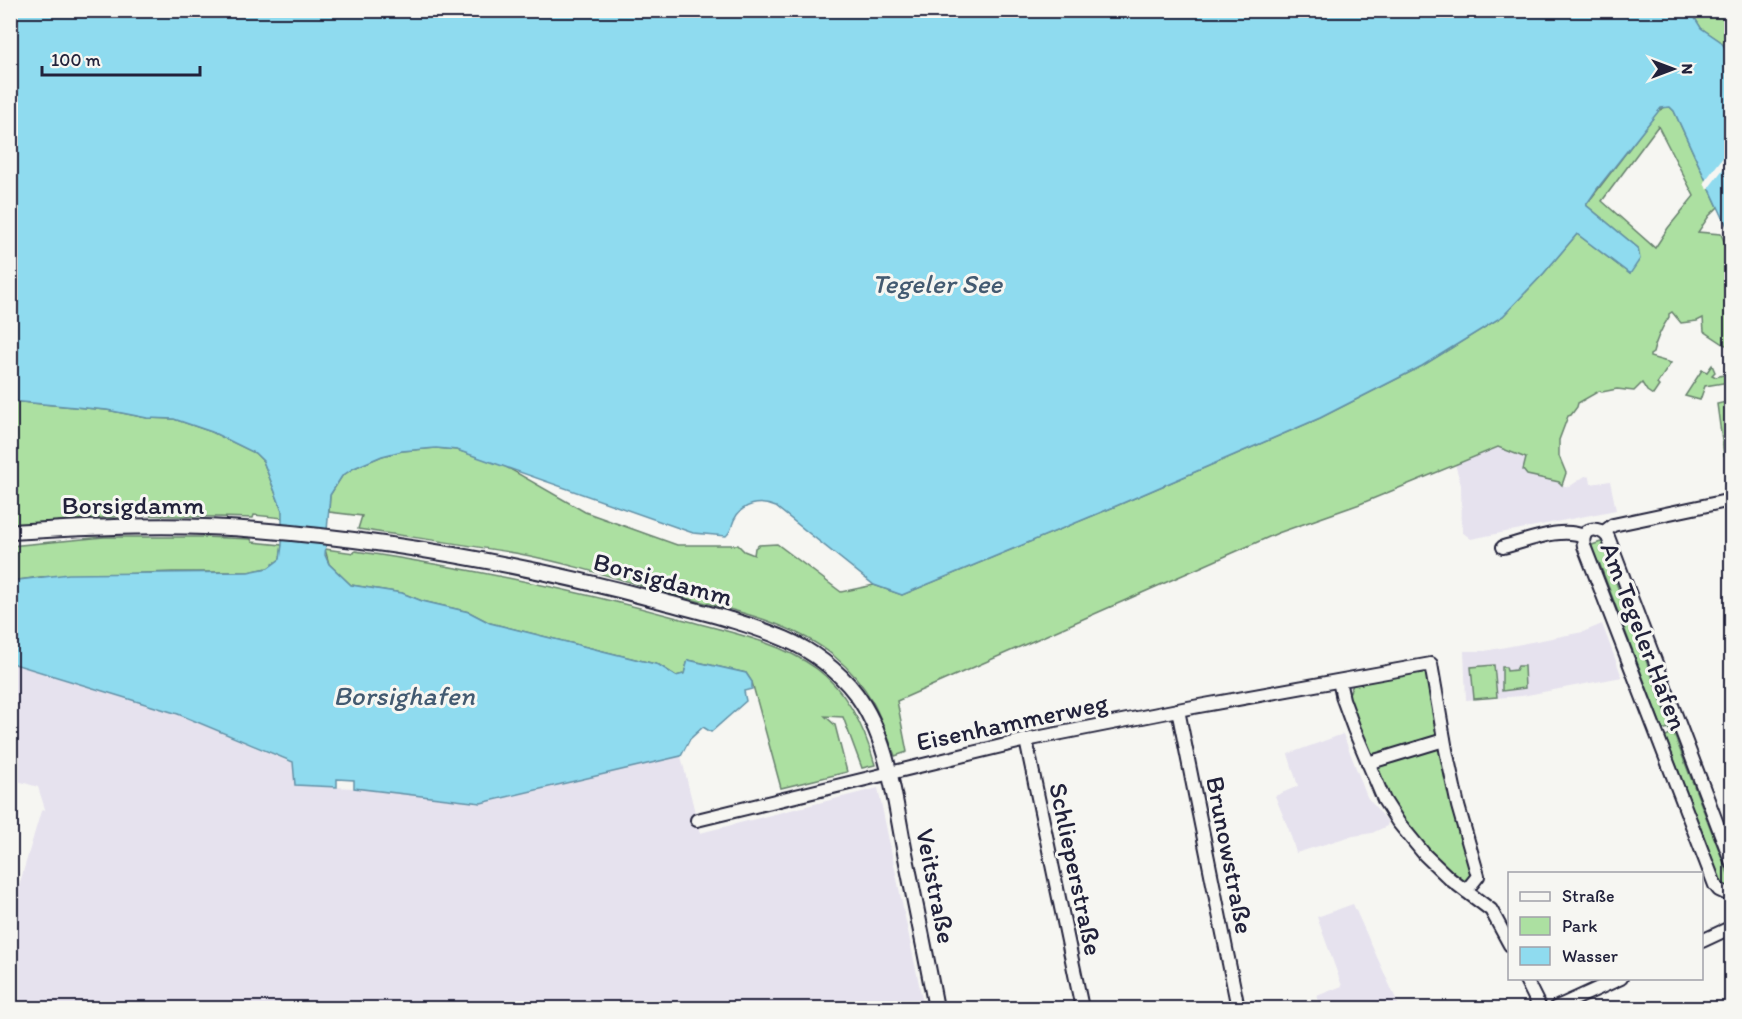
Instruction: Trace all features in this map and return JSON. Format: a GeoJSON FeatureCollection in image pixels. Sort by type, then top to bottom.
{"type":"FeatureCollection","features":[{"type":"Feature","properties":{"kind":"street"},"geometry":{"type":"LineString","coordinates":[[1604,532],[1613,525],[1722,502]]}},
{"type":"Feature","properties":{"kind":"street","name":"Borsigdamm"},"geometry":{"type":"LineString","coordinates":[[10,532],[120,526],[256,530],[353,540],[439,553],[572,580],[716,616],[785,639],[821,660],[844,680],[867,710],[879,736],[889,772]]}},
{"type":"Feature","properties":{"kind":"street","name":"Am Tegeler Hafen"},"geometry":{"type":"LineString","coordinates":[[1731,863],[1608,537],[1604,532],[1591,530],[1584,536],[1584,546],[1715,885],[1719,890],[1731,896]]}},
{"type":"Feature","properties":{"kind":"street"},"geometry":{"type":"LineString","coordinates":[[1503,547],[1554,534],[1577,533],[1584,536]]}},
{"type":"Feature","properties":{"kind":"street","name":"Eisenhammerweg"},"geometry":{"type":"LineString","coordinates":[[697,820],[1026,740],[1431,664],[1444,740]]}},
{"type":"Feature","properties":{"kind":"street"},"geometry":{"type":"LineString","coordinates":[[1339,681],[1343,699],[1368,763],[1384,800],[1398,822],[1425,855],[1491,910],[1508,943]]}},
{"type":"Feature","properties":{"kind":"street","name":"Brunowstraße"},"geometry":{"type":"LineString","coordinates":[[1178,710],[1238,1008]]}},
{"type":"Feature","properties":{"kind":"street","name":"Schlieperstraße"},"geometry":{"type":"LineString","coordinates":[[1026,740],[1082,1008]]}},
{"type":"Feature","properties":{"kind":"street"},"geometry":{"type":"LineString","coordinates":[[1368,763],[1444,740],[1458,806],[1478,876],[1466,891]]}},
{"type":"Feature","properties":{"kind":"street","name":"Veitstraße"},"geometry":{"type":"LineString","coordinates":[[889,772],[936,1008]]}},
{"type":"Feature","properties":{"kind":"street"},"geometry":{"type":"LineString","coordinates":[[1703,940],[1731,927]]}},
{"type":"Feature","properties":{"kind":"street"},"geometry":{"type":"LineString","coordinates":[[1526,980],[1540,1008]]}},
{"type":"Feature","properties":{"kind":"street"},"geometry":{"type":"LineString","coordinates":[[1555,1008],[1616,980]]}},
{"type":"Feature","properties":{"kind":"shaded area"},"geometry":{"type":"Polygon","coordinates":[[[1498,447],[1526,458],[1528,475],[1560,482],[1569,487],[1585,476],[1590,477],[1591,484],[1610,481],[1616,510],[1471,539],[1462,532],[1461,485],[1455,464],[1498,447]]]}},
{"type":"Feature","properties":{"kind":"shaded area"},"geometry":{"type":"Polygon","coordinates":[[[1602,624],[1622,677],[1522,696],[1466,700],[1464,651],[1485,651],[1583,632],[1602,624]]]}},
{"type":"Feature","properties":{"kind":"shaded area"},"geometry":{"type":"Polygon","coordinates":[[[10,663],[177,714],[293,763],[295,785],[354,788],[481,803],[681,756],[700,833],[878,788],[924,1008],[11,1008],[11,913],[41,811],[45,809],[38,787],[11,779],[10,663]]]}},
{"type":"Feature","properties":{"kind":"shaded area"},"geometry":{"type":"Polygon","coordinates":[[[1343,734],[1367,797],[1388,822],[1387,826],[1372,833],[1348,837],[1296,853],[1275,796],[1298,786],[1288,754],[1343,734]]]}},
{"type":"Feature","properties":{"kind":"shaded area"},"geometry":{"type":"Polygon","coordinates":[[[1353,904],[1400,1008],[1322,1008],[1317,996],[1342,986],[1317,917],[1353,904]]]}},
{"type":"Feature","properties":{"kind":"green space"},"geometry":{"type":"Polygon","coordinates":[[[1690,11],[1707,13],[1731,11],[1731,55],[1720,41],[1701,28],[1690,11]]]}},
{"type":"Feature","properties":{"kind":"green space"},"geometry":{"type":"Polygon","coordinates":[[[1670,107],[1674,111],[1718,207],[1698,232],[1721,234],[1731,257],[1731,344],[1725,345],[1704,331],[1703,318],[1681,323],[1672,312],[1650,355],[1650,357],[1671,363],[1657,384],[1659,386],[1653,395],[1642,383],[1634,391],[1617,389],[1599,391],[1578,403],[1568,416],[1559,440],[1559,456],[1566,473],[1562,485],[1559,482],[1527,475],[1523,470],[1526,458],[1498,447],[1360,504],[1278,533],[897,701],[907,752],[895,756],[879,714],[857,678],[834,656],[800,634],[760,618],[535,557],[358,529],[362,516],[329,512],[330,495],[342,476],[354,468],[382,456],[402,451],[436,448],[457,450],[501,464],[585,512],[677,545],[738,545],[744,551],[754,555],[755,548],[759,545],[777,544],[841,592],[874,585],[902,595],[1320,418],[1422,366],[1503,316],[1577,234],[1630,274],[1638,248],[1586,205],[1658,111],[1670,107]],[[1658,126],[1602,201],[1655,248],[1694,196],[1658,126]]]}},
{"type":"Feature","properties":{"kind":"green space"},"geometry":{"type":"Polygon","coordinates":[[[1712,365],[1715,372],[1712,375],[1716,377],[1731,373],[1731,396],[1729,382],[1705,386],[1700,400],[1685,396],[1702,370],[1707,372],[1712,365]]]}},
{"type":"Feature","properties":{"kind":"green space"},"geometry":{"type":"Polygon","coordinates":[[[10,401],[107,410],[147,418],[174,419],[212,432],[255,453],[263,461],[283,518],[254,515],[253,518],[140,515],[11,525],[10,401]]]}},
{"type":"Feature","properties":{"kind":"green space"},"geometry":{"type":"Polygon","coordinates":[[[1731,401],[1731,453],[1724,455],[1717,404],[1731,401]]]}},
{"type":"Feature","properties":{"kind":"green space"},"geometry":{"type":"Polygon","coordinates":[[[104,537],[251,539],[252,542],[282,545],[280,559],[268,568],[248,572],[172,572],[40,577],[11,581],[10,546],[104,537]]]}},
{"type":"Feature","properties":{"kind":"green space"},"geometry":{"type":"Polygon","coordinates":[[[1604,541],[1609,554],[1607,559],[1670,723],[1674,725],[1669,730],[1668,728],[1660,731],[1661,725],[1599,562],[1594,560],[1589,546],[1604,541]]]}},
{"type":"Feature","properties":{"kind":"green space"},"geometry":{"type":"Polygon","coordinates":[[[325,549],[354,553],[355,551],[480,572],[644,609],[771,645],[817,669],[838,689],[861,725],[875,765],[862,768],[843,717],[825,716],[835,725],[847,772],[781,788],[752,682],[746,673],[688,660],[684,674],[676,676],[659,665],[490,623],[469,612],[422,601],[402,593],[351,585],[329,564],[325,549]]]}},
{"type":"Feature","properties":{"kind":"green space"},"geometry":{"type":"Polygon","coordinates":[[[1494,665],[1497,697],[1474,699],[1471,667],[1494,665]]]}},
{"type":"Feature","properties":{"kind":"green space"},"geometry":{"type":"Polygon","coordinates":[[[1518,666],[1524,666],[1525,688],[1502,691],[1502,667],[1506,667],[1507,671],[1516,670],[1518,666]]]}},
{"type":"Feature","properties":{"kind":"green space"},"geometry":{"type":"Polygon","coordinates":[[[1426,669],[1440,736],[1380,756],[1371,754],[1347,698],[1353,685],[1426,669]]]}},
{"type":"Feature","properties":{"kind":"green space"},"geometry":{"type":"Polygon","coordinates":[[[1676,731],[1675,737],[1731,878],[1731,891],[1718,881],[1719,876],[1686,792],[1682,790],[1680,784],[1682,780],[1666,739],[1662,738],[1676,731]]]}},
{"type":"Feature","properties":{"kind":"green space"},"geometry":{"type":"Polygon","coordinates":[[[1439,745],[1472,877],[1464,881],[1421,844],[1395,811],[1376,767],[1439,745]]]}},
{"type":"Feature","properties":{"kind":"water","name":"Tegeler See"},"geometry":{"type":"Polygon","coordinates":[[[1690,10],[1701,28],[1720,41],[1731,55],[1731,235],[1674,111],[1670,107],[1661,108],[1586,205],[1638,248],[1640,259],[1630,274],[1577,234],[1503,316],[1422,366],[1320,418],[902,595],[874,585],[776,507],[770,505],[752,504],[742,510],[737,514],[726,536],[693,533],[457,450],[436,448],[402,451],[382,456],[342,476],[330,495],[325,555],[329,564],[351,585],[402,593],[422,601],[469,612],[490,623],[659,665],[676,676],[684,674],[688,660],[746,673],[752,682],[752,689],[744,691],[746,701],[711,732],[703,727],[690,739],[681,756],[481,803],[354,788],[354,780],[337,779],[337,787],[295,785],[293,762],[178,714],[11,663],[10,581],[69,574],[248,572],[268,568],[280,559],[282,510],[263,461],[255,453],[212,432],[174,419],[147,418],[107,410],[11,401],[11,11],[1690,10]]]}},
{"type":"Feature","properties":{"kind":"pier"},"geometry":{"type":"Polygon","coordinates":[[[1731,147],[1731,159],[1707,190],[1704,182],[1731,147]]]}},
{"type":"Feature","properties":{"kind":"water label","name":"Borsighafen"},"geometry":{"type":"Point","coordinates":[404,696]}}]}
